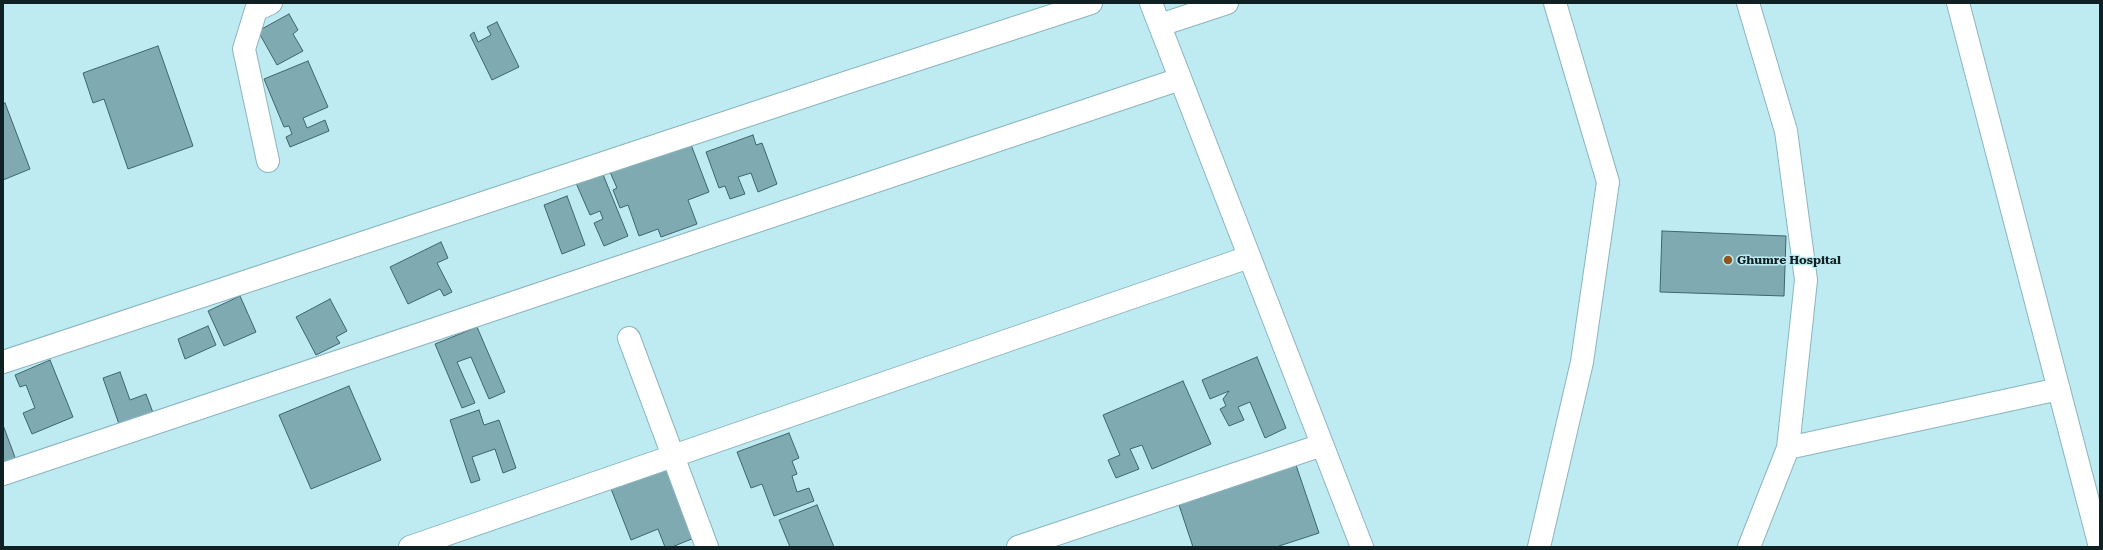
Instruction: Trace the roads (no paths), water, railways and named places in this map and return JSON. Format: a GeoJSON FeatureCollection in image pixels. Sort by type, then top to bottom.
{"type":"FeatureCollection","features":[{"type":"Feature","properties":{"kind":"street"},"geometry":{"type":"LineString","coordinates":[[268,161],[244,49],[256,10],[271,3]]}},
{"type":"Feature","properties":{"kind":"street"},"geometry":{"type":"LineString","coordinates":[[3,362],[1091,3]]}},
{"type":"Feature","properties":{"kind":"street"},"geometry":{"type":"LineString","coordinates":[[1151,3],[1362,547]]}},
{"type":"Feature","properties":{"kind":"street"},"geometry":{"type":"LineString","coordinates":[[1160,25],[1227,3]]}},
{"type":"Feature","properties":{"kind":"street"},"geometry":{"type":"LineString","coordinates":[[1539,547],[1582,362],[1608,182],[1555,3]]}},
{"type":"Feature","properties":{"kind":"street"},"geometry":{"type":"LineString","coordinates":[[1748,3],[1786,131],[1806,280],[1788,448],[1749,547]]}},
{"type":"Feature","properties":{"kind":"street"},"geometry":{"type":"LineString","coordinates":[[1958,3],[2100,547]]}},
{"type":"Feature","properties":{"kind":"street"},"geometry":{"type":"LineString","coordinates":[[3,474],[1180,79]]}},
{"type":"Feature","properties":{"kind":"street"},"geometry":{"type":"LineString","coordinates":[[410,547],[1249,257]]}},
{"type":"Feature","properties":{"kind":"street"},"geometry":{"type":"LineString","coordinates":[[629,338],[707,547]]}},
{"type":"Feature","properties":{"kind":"street"},"geometry":{"type":"LineString","coordinates":[[1788,448],[2059,389]]}},
{"type":"Feature","properties":{"kind":"street"},"geometry":{"type":"LineString","coordinates":[[1018,547],[1322,445]]}},
{"type":"Feature","properties":{"kind":"place","name":"Ghumre Hospital"},"geometry":{"type":"Point","coordinates":[1728,260]}}]}
